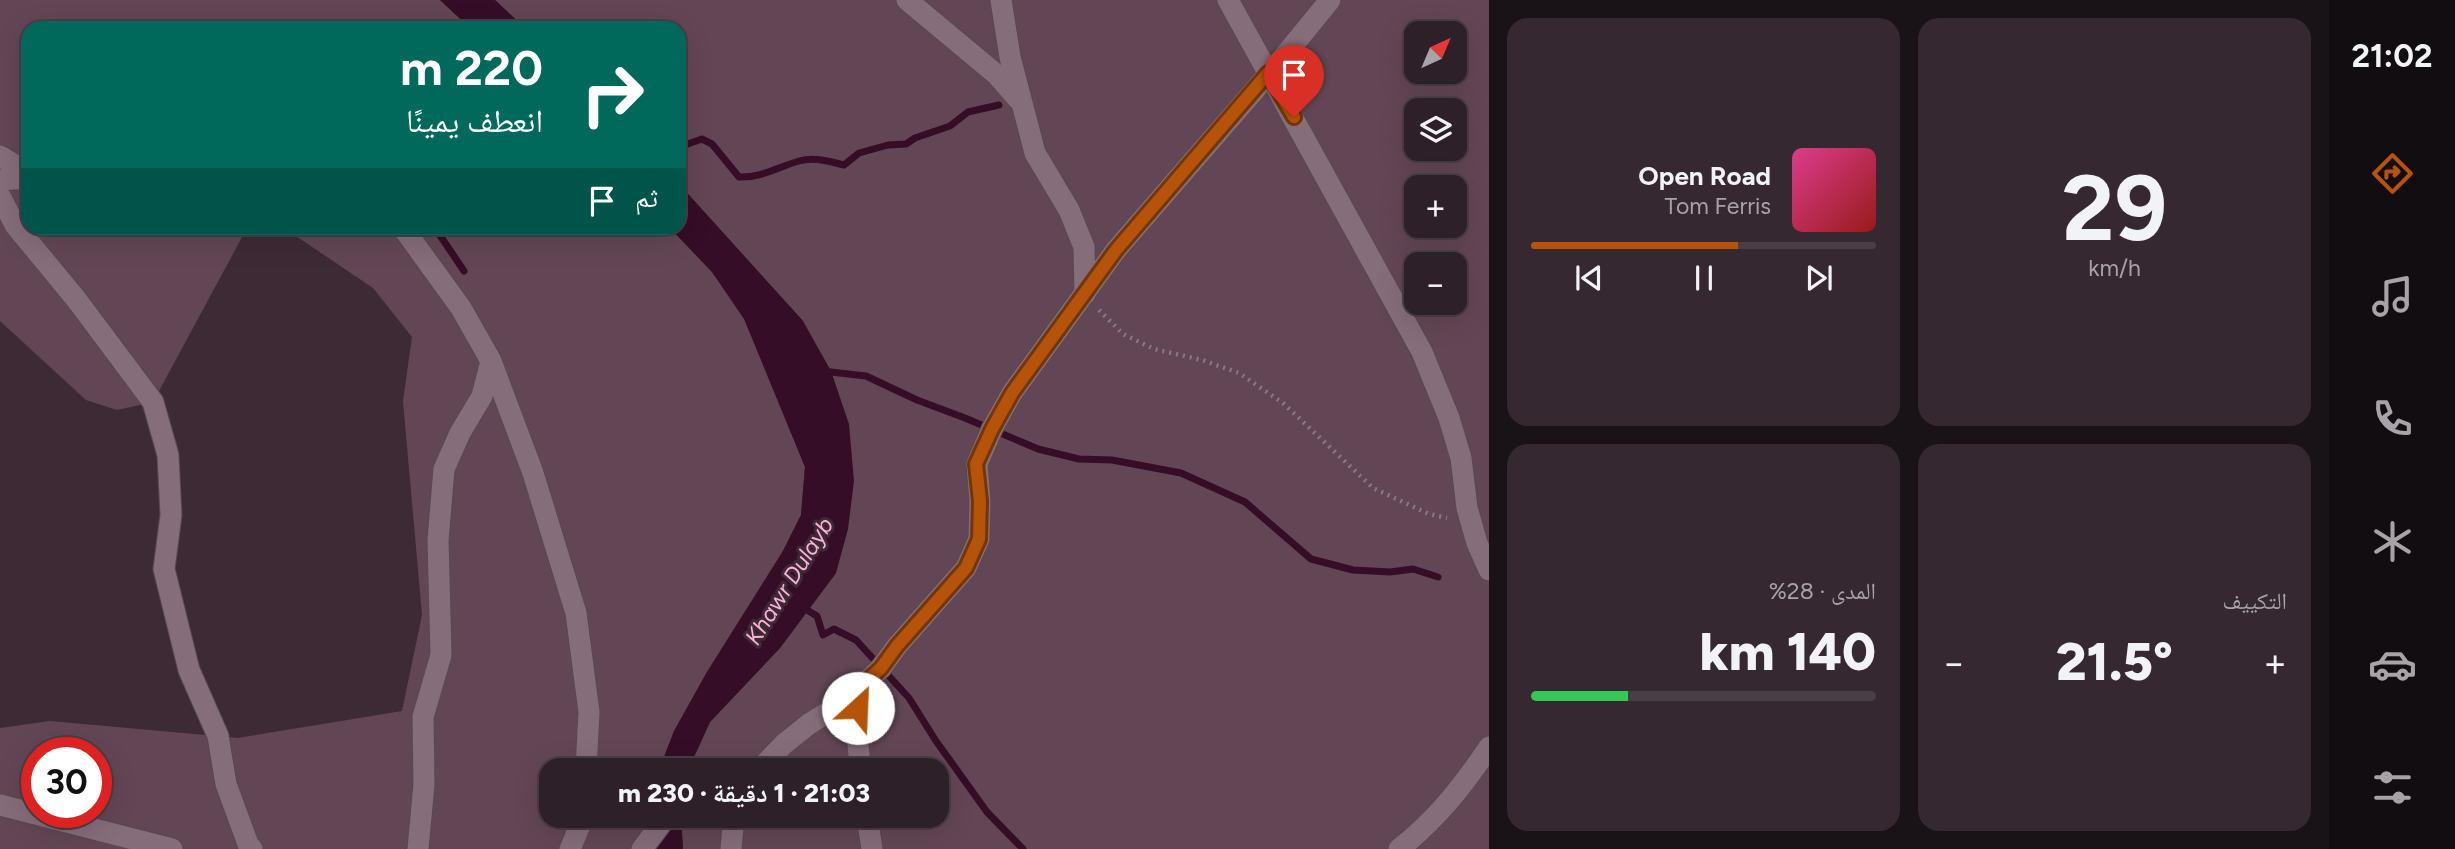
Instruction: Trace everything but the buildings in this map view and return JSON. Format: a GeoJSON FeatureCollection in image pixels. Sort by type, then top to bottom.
{"type":"FeatureCollection","features":[{"type":"Feature","properties":{"kind":"street"},"geometry":{"type":"LineString","coordinates":[[907,0],[997,75],[1022,104]]}},
{"type":"Feature","properties":{"kind":"street"},"geometry":{"type":"LineString","coordinates":[[1001,0],[1010,57],[1035,153],[1069,210],[1084,247],[1085,294]]}},
{"type":"Feature","properties":{"kind":"street"},"geometry":{"type":"LineString","coordinates":[[1228,0],[1422,352],[1449,418],[1461,458],[1472,524],[1489,570]]}},
{"type":"Feature","properties":{"kind":"street"},"geometry":{"type":"LineString","coordinates":[[771,758],[809,724],[847,700],[881,668],[966,568],[979,539],[980,501],[976,464],[1012,393],[1116,250],[1330,0]]}},
{"type":"Feature","properties":{"kind":"street"},"geometry":{"type":"LineString","coordinates":[[0,156],[21,171]]}},
{"type":"Feature","properties":{"kind":"street"},"geometry":{"type":"LineString","coordinates":[[0,180],[21,177]]}},
{"type":"Feature","properties":{"kind":"street"},"geometry":{"type":"LineString","coordinates":[[0,196],[21,232]]}},
{"type":"Feature","properties":{"kind":"street"},"geometry":{"type":"LineString","coordinates":[[23,235],[76,299],[153,402],[169,455],[171,515],[164,569],[189,670],[218,736],[226,784],[252,849]]}},
{"type":"Feature","properties":{"kind":"street"},"geometry":{"type":"LineString","coordinates":[[408,235],[461,308],[491,361],[533,473],[576,613],[589,712],[587,758]]}},
{"type":"Feature","properties":{"kind":"street"},"geometry":{"type":"LineString","coordinates":[[418,849],[424,784],[424,717],[441,655],[438,540],[444,469],[460,433],[482,396],[491,361]]}},
{"type":"Feature","properties":{"kind":"street"},"geometry":{"type":"LineString","coordinates":[[859,758],[856,740],[858,708],[866,682]]}},
{"type":"Feature","properties":{"kind":"street"},"geometry":{"type":"LineString","coordinates":[[1399,849],[1424,830],[1455,794],[1489,747]]}},
{"type":"Feature","properties":{"kind":"street"},"geometry":{"type":"LineString","coordinates":[[0,805],[172,849]]}},
{"type":"Feature","properties":{"kind":"street"},"geometry":{"type":"LineString","coordinates":[[569,849],[579,828]]}},
{"type":"Feature","properties":{"kind":"street"},"geometry":{"type":"LineString","coordinates":[[642,849],[658,828]]}},
{"type":"Feature","properties":{"kind":"street"},"geometry":{"type":"LineString","coordinates":[[731,849],[733,828]]}},
{"type":"Feature","properties":{"kind":"street"},"geometry":{"type":"LineString","coordinates":[[869,828],[872,849]]}},
{"type":"Feature","properties":{"kind":"path"},"geometry":{"type":"LineString","coordinates":[[1085,294],[1123,334],[1154,349],[1202,360],[1239,373],[1283,403],[1373,488],[1429,514],[1472,524]]}},
{"type":"Feature","properties":{"kind":"shaded area"},"geometry":{"type":"Polygon","coordinates":[[[0,0],[440,0],[462,21],[21,21],[21,235],[243,235],[153,402],[117,410],[86,400],[0,321],[0,0]]]}},
{"type":"Feature","properties":{"kind":"shaded area"},"geometry":{"type":"Polygon","coordinates":[[[495,0],[1489,0],[1489,849],[683,849],[682,828],[949,828],[949,758],[694,758],[710,722],[780,648],[836,573],[803,321],[686,192],[686,21],[518,21],[495,0]]]}},
{"type":"Feature","properties":{"kind":"shaded area"},"geometry":{"type":"Polygon","coordinates":[[[294,235],[677,235],[712,272],[745,319],[805,467],[801,515],[783,551],[707,672],[674,731],[664,758],[539,758],[539,828],[646,828],[643,849],[0,849],[0,728],[50,721],[238,738],[402,711],[422,615],[403,401],[412,337],[373,288],[294,235]]]}},
{"type":"Feature","properties":{"kind":"water"},"geometry":{"type":"Polygon","coordinates":[[[440,0],[495,0],[518,21],[462,21],[440,0]]]}},
{"type":"Feature","properties":{"kind":"water","name":"Khawr Dulayb"},"geometry":{"type":"Polygon","coordinates":[[[686,192],[803,321],[831,371],[849,424],[854,481],[848,529],[836,573],[780,648],[710,722],[694,758],[664,758],[674,731],[707,672],[783,551],[801,515],[805,467],[744,319],[712,272],[677,235],[686,235],[686,192]]]}},
{"type":"Feature","properties":{"kind":"water"},"geometry":{"type":"Polygon","coordinates":[[[646,828],[682,828],[683,849],[643,849],[646,828]]]}},
{"type":"Feature","properties":{"kind":"waterway"},"geometry":{"type":"LineString","coordinates":[[686,145],[702,139],[712,144],[739,177],[762,174],[810,159],[844,165],[859,153],[888,145],[906,144],[915,138],[950,126],[968,112],[999,105]]}},
{"type":"Feature","properties":{"kind":"waterway"},"geometry":{"type":"LineString","coordinates":[[440,235],[464,271]]}},
{"type":"Feature","properties":{"kind":"waterway"},"geometry":{"type":"LineString","coordinates":[[822,371],[866,376],[917,400],[1038,449],[1079,459],[1112,460],[1181,473],[1245,502],[1311,559],[1353,570],[1390,572],[1413,569],[1438,577]]}},
{"type":"Feature","properties":{"kind":"waterway","name":"Khawr Dulayb"},"geometry":{"type":"LineString","coordinates":[[802,607],[817,616],[823,635],[834,629],[856,640],[909,698],[987,812],[1023,849]]}},
{"type":"Feature","properties":{"kind":"route"},"geometry":{"type":"LineString","coordinates":[[858,708],[866,682],[966,568],[979,539],[980,501],[976,464],[992,429],[1012,393],[1116,250],[1268,73],[1294,117]]}}]}
